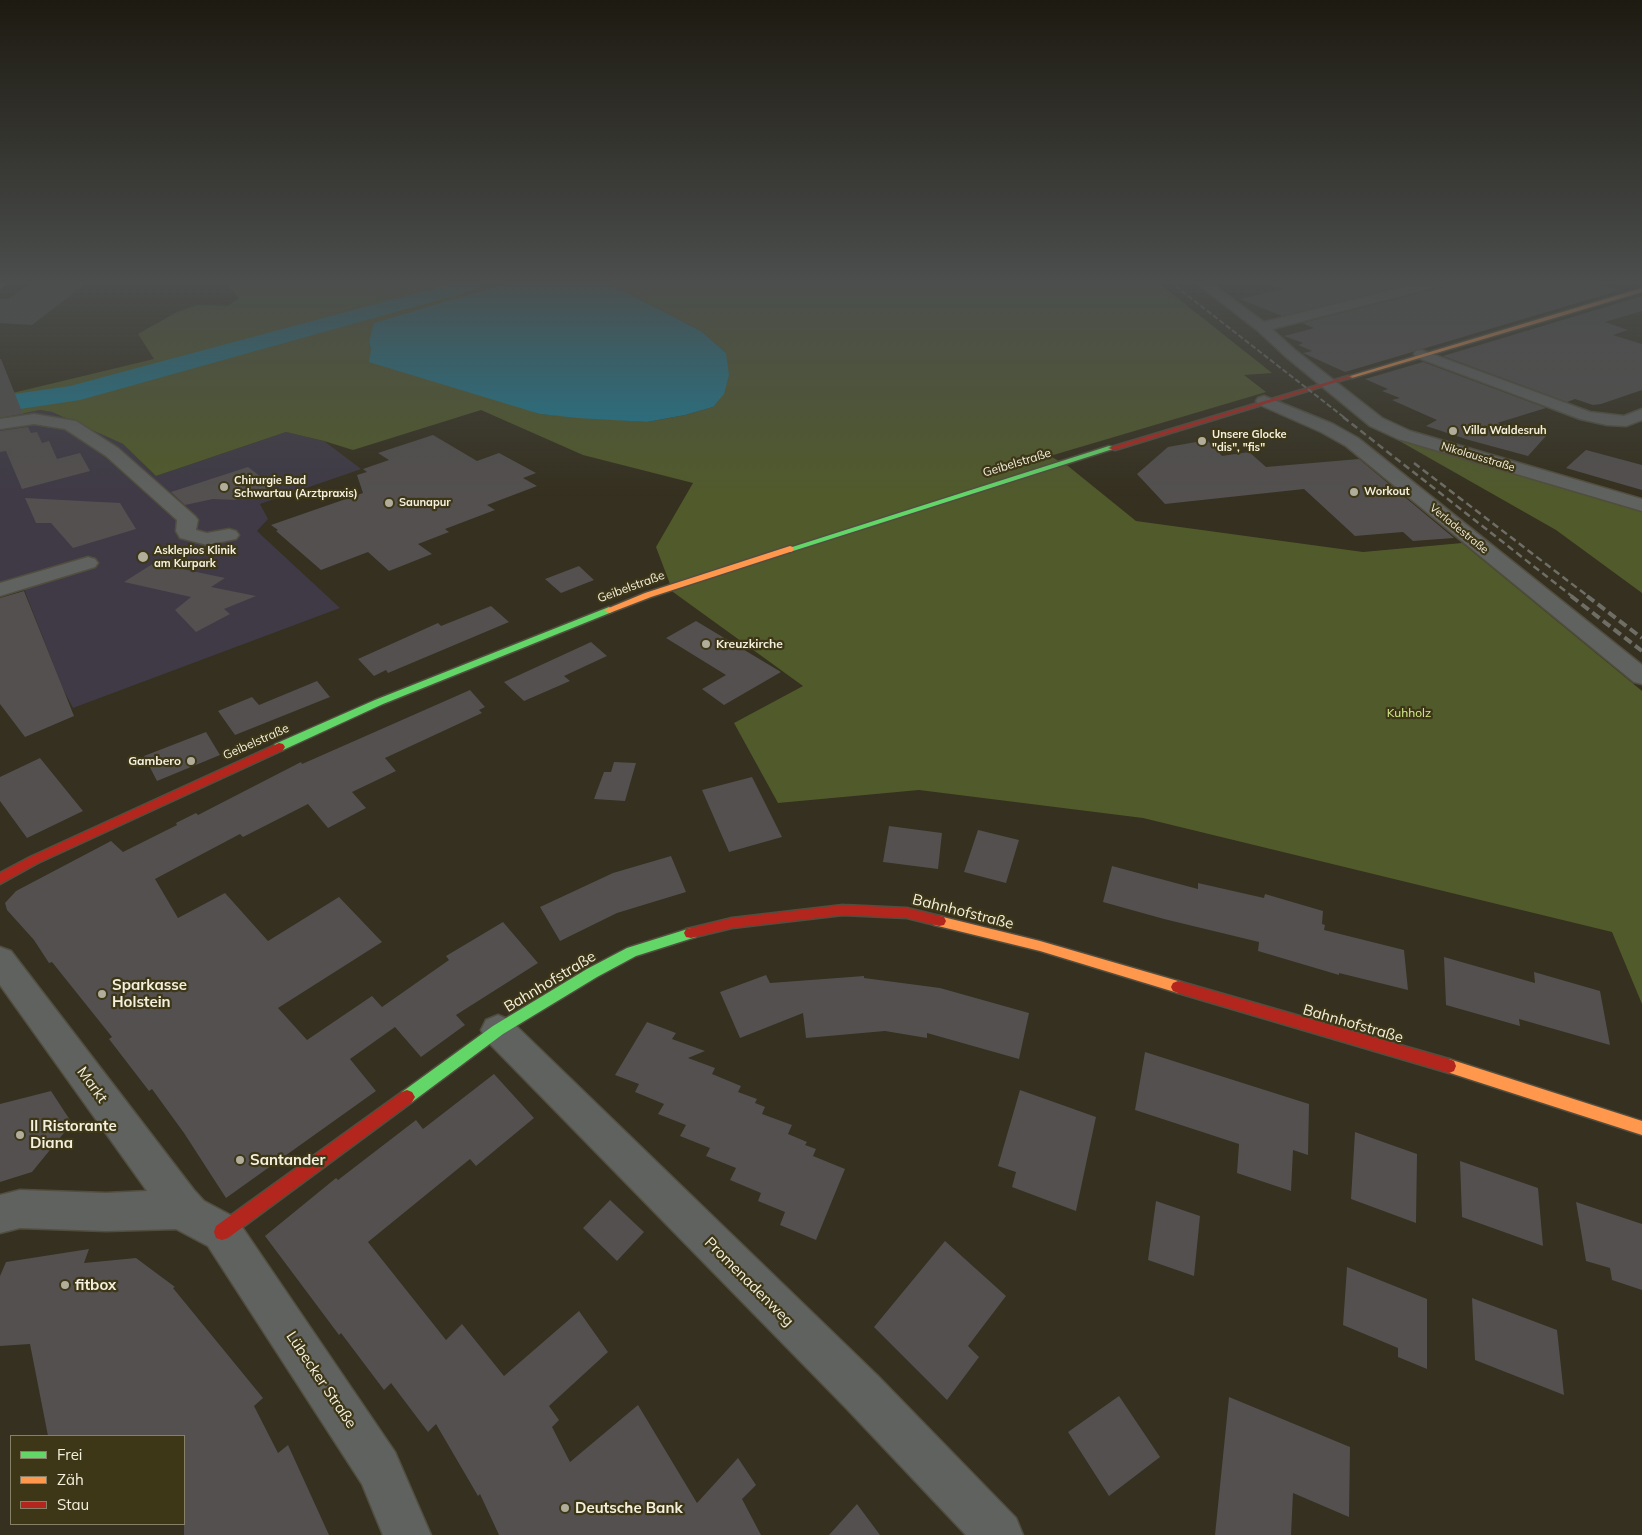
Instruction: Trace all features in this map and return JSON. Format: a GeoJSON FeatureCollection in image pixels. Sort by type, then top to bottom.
{"type":"FeatureCollection","features":[{"type":"Feature","properties":{"kind":"street","name":"Nikolausstraße"},"geometry":{"type":"LineString","coordinates":[[1290,353],[1376,422],[1404,435],[1642,505]]}},
{"type":"Feature","properties":{"kind":"street","name":"Geibelstraße"},"geometry":{"type":"LineString","coordinates":[[0,878],[172,795],[379,702],[611,609],[725,569],[1264,401],[1427,353]]}},
{"type":"Feature","properties":{"kind":"street"},"geometry":{"type":"LineString","coordinates":[[1422,354],[1586,416],[1626,421],[1642,414]]}},
{"type":"Feature","properties":{"kind":"street","name":"Verladestraße"},"geometry":{"type":"LineString","coordinates":[[1264,401],[1326,428],[1352,442],[1642,677]]}},
{"type":"Feature","properties":{"kind":"street"},"geometry":{"type":"LineString","coordinates":[[0,424],[34,419],[70,425],[112,452],[188,520],[187,534],[207,539],[228,535]]}},
{"type":"Feature","properties":{"kind":"street"},"geometry":{"type":"LineString","coordinates":[[0,590],[88,563]]}},
{"type":"Feature","properties":{"kind":"street","name":"Bahnhofstraße"},"geometry":{"type":"LineString","coordinates":[[222,1232],[498,1030],[592,973],[632,952],[686,934],[732,923],[844,910],[907,913],[1040,946],[1455,1068],[1642,1128]]}},
{"type":"Feature","properties":{"kind":"street","name":"Markt"},"geometry":{"type":"LineString","coordinates":[[0,960],[185,1209],[190,1215],[222,1232]]}},
{"type":"Feature","properties":{"kind":"street","name":"Promenadenweg"},"geometry":{"type":"LineString","coordinates":[[498,1030],[862,1392],[999,1535]]}},
{"type":"Feature","properties":{"kind":"street"},"geometry":{"type":"LineString","coordinates":[[0,1214],[20,1209],[106,1212],[185,1209]]}},
{"type":"Feature","properties":{"kind":"street","name":"Lübecker Straße"},"geometry":{"type":"LineString","coordinates":[[222,1232],[379,1468],[407,1535]]}},
{"type":"Feature","properties":{"kind":"shaded area","name":"Asklepios Klinik am Kurpark"},"geometry":{"type":"Polygon","coordinates":[[[40,410],[52,412],[123,444],[156,476],[286,432],[324,441],[361,469],[260,504],[268,519],[257,531],[340,608],[73,708],[63,689],[22,584],[0,590],[0,418],[40,410]]]}},
{"type":"Feature","properties":{"kind":"green space","name":"Kuhholz"},"geometry":{"type":"Polygon","coordinates":[[[150,353],[378,353],[540,414],[647,422],[685,415],[713,407],[726,353],[1246,353],[1272,373],[1244,375],[1266,392],[1050,456],[1068,466],[1136,521],[1363,552],[1462,543],[1642,691],[1642,1004],[1612,932],[1143,818],[919,790],[778,803],[734,723],[803,686],[673,592],[656,547],[693,483],[583,455],[481,410],[353,450],[286,432],[156,476],[123,444],[52,412],[40,410],[0,418],[0,396],[154,359],[150,353]]]}},
{"type":"Feature","properties":{"kind":"green space"},"geometry":{"type":"Polygon","coordinates":[[[1396,439],[1642,512],[1642,593],[1556,530],[1396,439]]]}},
{"type":"Feature","properties":{"kind":"water"},"geometry":{"type":"Polygon","coordinates":[[[371,353],[726,353],[729,375],[724,394],[713,407],[685,415],[647,422],[540,414],[369,362],[371,353]]]}},
{"type":"Feature","properties":{"kind":"building"},"geometry":{"type":"Polygon","coordinates":[[[1303,353],[1305,353],[1410,353],[1345,372],[1303,353]]]}},
{"type":"Feature","properties":{"kind":"building"},"geometry":{"type":"Polygon","coordinates":[[[1454,353],[1642,353],[1642,390],[1601,404],[1593,405],[1575,399],[1567,402],[1443,356],[1454,353]]]}},
{"type":"Feature","properties":{"kind":"building"},"geometry":{"type":"Polygon","coordinates":[[[1,359],[23,414],[0,417],[1,359]]]}},
{"type":"Feature","properties":{"kind":"building"},"geometry":{"type":"Polygon","coordinates":[[[1423,362],[1546,408],[1497,423],[1546,436],[1528,456],[1469,440],[1426,426],[1437,420],[1392,400],[1400,398],[1382,391],[1388,389],[1365,379],[1423,362]]]}},
{"type":"Feature","properties":{"kind":"building"},"geometry":{"type":"Polygon","coordinates":[[[28,427],[31,433],[37,432],[42,443],[49,441],[57,459],[80,453],[90,471],[22,489],[6,451],[0,452],[0,431],[28,427]]]}},
{"type":"Feature","properties":{"kind":"building","name":"Saunapur"},"geometry":{"type":"Polygon","coordinates":[[[433,435],[477,461],[499,453],[536,473],[523,478],[537,486],[487,505],[495,510],[445,529],[449,532],[418,544],[432,554],[389,571],[368,552],[321,570],[271,525],[363,493],[357,475],[367,472],[363,469],[389,460],[378,453],[433,435]]]}},
{"type":"Feature","properties":{"kind":"building"},"geometry":{"type":"Polygon","coordinates":[[[1207,440],[1222,456],[1249,452],[1266,467],[1359,459],[1454,538],[1413,541],[1403,532],[1355,536],[1304,489],[1165,504],[1137,474],[1168,447],[1207,440]]]}},
{"type":"Feature","properties":{"kind":"building"},"geometry":{"type":"Polygon","coordinates":[[[1586,450],[1642,465],[1642,490],[1566,468],[1586,450]]]}},
{"type":"Feature","properties":{"kind":"building","name":"Chirurgie Bad Schwartau (Arztpraxis)"},"geometry":{"type":"Polygon","coordinates":[[[248,467],[274,487],[235,500],[213,499],[185,505],[171,492],[248,467]]]}},
{"type":"Feature","properties":{"kind":"building"},"geometry":{"type":"Polygon","coordinates":[[[25,498],[120,503],[136,529],[73,548],[51,523],[36,523],[25,498]]]}},
{"type":"Feature","properties":{"kind":"building"},"geometry":{"type":"Polygon","coordinates":[[[154,563],[225,578],[211,587],[256,596],[224,609],[230,614],[196,632],[175,610],[191,597],[124,582],[154,563]]]}},
{"type":"Feature","properties":{"kind":"building"},"geometry":{"type":"Polygon","coordinates":[[[579,566],[594,580],[561,593],[545,579],[579,566]]]}},
{"type":"Feature","properties":{"kind":"building"},"geometry":{"type":"Polygon","coordinates":[[[24,591],[74,716],[25,737],[0,704],[0,598],[24,591]]]}},
{"type":"Feature","properties":{"kind":"building"},"geometry":{"type":"Polygon","coordinates":[[[491,606],[509,622],[388,673],[386,670],[374,676],[358,659],[438,623],[441,626],[491,606]]]}},
{"type":"Feature","properties":{"kind":"building"},"geometry":{"type":"Polygon","coordinates":[[[696,621],[781,672],[724,705],[702,689],[726,675],[666,638],[696,621]]]}},
{"type":"Feature","properties":{"kind":"building"},"geometry":{"type":"Polygon","coordinates":[[[591,642],[607,656],[564,676],[570,681],[524,701],[504,682],[591,642]]]}},
{"type":"Feature","properties":{"kind":"building"},"geometry":{"type":"Polygon","coordinates":[[[317,681],[330,697],[235,735],[218,711],[252,697],[259,705],[317,681]]]}},
{"type":"Feature","properties":{"kind":"building"},"geometry":{"type":"Polygon","coordinates":[[[470,690],[485,707],[479,710],[482,713],[385,758],[396,771],[352,792],[366,808],[328,828],[308,804],[243,837],[240,834],[155,879],[178,918],[225,893],[268,941],[339,897],[382,942],[278,1008],[307,1040],[372,996],[382,1007],[449,960],[446,956],[503,922],[538,963],[456,1015],[465,1025],[421,1057],[395,1027],[350,1059],[376,1091],[226,1198],[184,1133],[152,1089],[149,1091],[109,1039],[112,1037],[52,962],[49,963],[34,940],[7,910],[5,903],[16,891],[111,841],[123,852],[177,825],[176,823],[196,813],[198,815],[301,762],[302,764],[470,690]]]}},
{"type":"Feature","properties":{"kind":"building"},"geometry":{"type":"Polygon","coordinates":[[[206,732],[220,755],[157,781],[144,756],[206,732]]]}},
{"type":"Feature","properties":{"kind":"building"},"geometry":{"type":"Polygon","coordinates":[[[40,758],[83,811],[27,838],[0,801],[0,777],[40,758]]]}},
{"type":"Feature","properties":{"kind":"building"},"geometry":{"type":"Polygon","coordinates":[[[614,762],[636,763],[625,801],[594,799],[604,772],[611,772],[614,762]]]}},
{"type":"Feature","properties":{"kind":"building"},"geometry":{"type":"Polygon","coordinates":[[[752,777],[782,837],[729,852],[702,790],[752,777]]]}},
{"type":"Feature","properties":{"kind":"building"},"geometry":{"type":"Polygon","coordinates":[[[889,826],[942,833],[938,869],[883,862],[889,826]]]}},
{"type":"Feature","properties":{"kind":"building"},"geometry":{"type":"Polygon","coordinates":[[[978,830],[1019,840],[1006,883],[964,872],[978,830]]]}},
{"type":"Feature","properties":{"kind":"building"},"geometry":{"type":"Polygon","coordinates":[[[671,856],[686,892],[617,913],[560,941],[540,907],[613,873],[671,856]]]}},
{"type":"Feature","properties":{"kind":"building"},"geometry":{"type":"Polygon","coordinates":[[[1112,866],[1198,889],[1198,883],[1264,898],[1265,894],[1323,911],[1322,924],[1325,925],[1324,930],[1404,950],[1408,990],[1339,973],[1339,975],[1258,951],[1259,942],[1103,902],[1112,866]]]}},
{"type":"Feature","properties":{"kind":"building"},"geometry":{"type":"Polygon","coordinates":[[[1444,957],[1535,983],[1534,972],[1600,991],[1610,1045],[1519,1019],[1520,1026],[1446,1005],[1444,957]]]}},
{"type":"Feature","properties":{"kind":"building"},"geometry":{"type":"Polygon","coordinates":[[[766,975],[770,983],[864,976],[864,978],[940,988],[1029,1013],[1019,1059],[927,1033],[927,1038],[885,1031],[806,1038],[803,1013],[740,1038],[720,992],[766,975]]]}},
{"type":"Feature","properties":{"kind":"building"},"geometry":{"type":"Polygon","coordinates":[[[647,1022],[676,1033],[672,1039],[705,1051],[688,1058],[715,1068],[712,1074],[741,1086],[738,1092],[757,1099],[755,1103],[765,1107],[762,1114],[792,1125],[788,1134],[807,1142],[805,1145],[816,1149],[813,1156],[845,1169],[816,1240],[780,1225],[785,1212],[758,1201],[761,1193],[730,1180],[736,1168],[706,1156],[710,1148],[680,1136],[686,1125],[658,1114],[664,1104],[635,1092],[639,1084],[615,1075],[647,1022]]]}},
{"type":"Feature","properties":{"kind":"building"},"geometry":{"type":"Polygon","coordinates":[[[1145,1052],[1309,1104],[1308,1155],[1293,1150],[1291,1191],[1237,1173],[1239,1144],[1135,1110],[1145,1052]]]}},
{"type":"Feature","properties":{"kind":"building"},"geometry":{"type":"Polygon","coordinates":[[[494,1074],[534,1118],[476,1166],[470,1159],[368,1242],[446,1340],[462,1324],[504,1376],[579,1311],[608,1352],[549,1406],[559,1420],[552,1427],[570,1462],[638,1405],[697,1503],[738,1458],[756,1485],[742,1499],[761,1535],[499,1535],[480,1494],[478,1496],[436,1424],[428,1432],[391,1383],[384,1390],[341,1333],[339,1335],[265,1236],[336,1178],[338,1180],[416,1120],[423,1129],[494,1074]]]}},
{"type":"Feature","properties":{"kind":"building"},"geometry":{"type":"Polygon","coordinates":[[[1020,1090],[1096,1117],[1076,1211],[1012,1187],[1016,1172],[998,1166],[1020,1090]]]}},
{"type":"Feature","properties":{"kind":"building"},"geometry":{"type":"Polygon","coordinates":[[[51,1091],[72,1123],[32,1172],[0,1182],[0,1104],[51,1091]]]}},
{"type":"Feature","properties":{"kind":"building"},"geometry":{"type":"Polygon","coordinates":[[[1355,1132],[1417,1154],[1416,1223],[1351,1199],[1355,1132]]]}},
{"type":"Feature","properties":{"kind":"building"},"geometry":{"type":"Polygon","coordinates":[[[1460,1161],[1538,1188],[1543,1246],[1462,1217],[1460,1161]]]}},
{"type":"Feature","properties":{"kind":"building"},"geometry":{"type":"Polygon","coordinates":[[[610,1200],[644,1232],[617,1261],[583,1228],[610,1200]]]}},
{"type":"Feature","properties":{"kind":"building"},"geometry":{"type":"Polygon","coordinates":[[[1156,1201],[1200,1216],[1194,1276],[1148,1260],[1156,1201]]]}},
{"type":"Feature","properties":{"kind":"building"},"geometry":{"type":"Polygon","coordinates":[[[1576,1202],[1642,1224],[1642,1290],[1612,1280],[1610,1268],[1586,1261],[1576,1202]]]}},
{"type":"Feature","properties":{"kind":"building"},"geometry":{"type":"Polygon","coordinates":[[[945,1241],[1006,1296],[968,1346],[979,1357],[947,1400],[874,1327],[945,1241]]]}},
{"type":"Feature","properties":{"kind":"building"},"geometry":{"type":"Polygon","coordinates":[[[89,1249],[84,1263],[136,1258],[175,1287],[173,1288],[263,1398],[254,1406],[278,1453],[288,1445],[329,1535],[184,1535],[185,1435],[48,1435],[30,1344],[0,1346],[0,1276],[6,1262],[89,1249]]]}},
{"type":"Feature","properties":{"kind":"building"},"geometry":{"type":"Polygon","coordinates":[[[1347,1267],[1427,1299],[1427,1369],[1398,1357],[1398,1348],[1343,1325],[1347,1267]]]}},
{"type":"Feature","properties":{"kind":"building"},"geometry":{"type":"Polygon","coordinates":[[[1472,1298],[1557,1330],[1564,1395],[1475,1360],[1472,1298]]]}},
{"type":"Feature","properties":{"kind":"building"},"geometry":{"type":"Polygon","coordinates":[[[1119,1396],[1160,1457],[1109,1496],[1068,1432],[1119,1396]]]}},
{"type":"Feature","properties":{"kind":"building"},"geometry":{"type":"Polygon","coordinates":[[[1229,1397],[1350,1447],[1349,1517],[1293,1493],[1291,1535],[1215,1535],[1229,1397]]]}},
{"type":"Feature","properties":{"kind":"building"},"geometry":{"type":"Polygon","coordinates":[[[857,1504],[880,1535],[829,1535],[857,1504]]]}},
{"type":"Feature","properties":{"kind":"waterway"},"geometry":{"type":"LineString","coordinates":[[0,404],[71,394],[223,353]]}},
{"type":"Feature","properties":{"kind":"railway"},"geometry":{"type":"LineString","coordinates":[[1261,353],[1345,418]]}},
{"type":"Feature","properties":{"kind":"railway"},"geometry":{"type":"LineString","coordinates":[[1343,417],[1573,597]]}},
{"type":"Feature","properties":{"kind":"railway"},"geometry":{"type":"LineString","coordinates":[[1414,463],[1589,597]]}},
{"type":"Feature","properties":{"kind":"railway"},"geometry":{"type":"LineString","coordinates":[[1571,596],[1642,651]]}},
{"type":"Feature","properties":{"kind":"railway"},"geometry":{"type":"LineString","coordinates":[[1587,596],[1642,638]]}},
{"type":"Feature","properties":{"kind":"traffic: fast"},"geometry":{"type":"LineString","coordinates":[[790,549],[1112,448]]}},
{"type":"Feature","properties":{"kind":"traffic: fast"},"geometry":{"type":"LineString","coordinates":[[279,747],[379,702],[609,610]]}},
{"type":"Feature","properties":{"kind":"traffic: fast"},"geometry":{"type":"LineString","coordinates":[[407,1097],[498,1030],[592,973],[632,952],[691,933]]}},
{"type":"Feature","properties":{"kind":"traffic: slow"},"geometry":{"type":"LineString","coordinates":[[1350,377],[1432,353]]}},
{"type":"Feature","properties":{"kind":"traffic: slow"},"geometry":{"type":"LineString","coordinates":[[609,610],[648,595],[790,549]]}},
{"type":"Feature","properties":{"kind":"traffic: slow"},"geometry":{"type":"LineString","coordinates":[[939,921],[1040,946],[1178,987]]}},
{"type":"Feature","properties":{"kind":"traffic: slow"},"geometry":{"type":"LineString","coordinates":[[1449,1066],[1642,1128]]}},
{"type":"Feature","properties":{"kind":"traffic: jam"},"geometry":{"type":"LineString","coordinates":[[1112,448],[1350,377]]}},
{"type":"Feature","properties":{"kind":"traffic: jam"},"geometry":{"type":"LineString","coordinates":[[0,879],[34,860],[279,747]]}},
{"type":"Feature","properties":{"kind":"traffic: jam"},"geometry":{"type":"LineString","coordinates":[[691,933],[732,923],[843,910],[907,913],[939,921]]}},
{"type":"Feature","properties":{"kind":"traffic: jam"},"geometry":{"type":"LineString","coordinates":[[1178,987],[1449,1066]]}},
{"type":"Feature","properties":{"kind":"traffic: jam"},"geometry":{"type":"LineString","coordinates":[[222,1232],[407,1097]]}},
{"type":"Feature","properties":{"kind":"place","name":"Villa Waldesruh"},"geometry":{"type":"Point","coordinates":[1453,431]}},
{"type":"Feature","properties":{"kind":"place","name":"Unsere Glocke \"dis\", \"fis\""},"geometry":{"type":"Point","coordinates":[1202,441]}},
{"type":"Feature","properties":{"kind":"place","name":"Chirurgie Bad Schwartau (Arztpraxis)"},"geometry":{"type":"Point","coordinates":[224,487]}},
{"type":"Feature","properties":{"kind":"place","name":"Workout"},"geometry":{"type":"Point","coordinates":[1354,492]}},
{"type":"Feature","properties":{"kind":"place","name":"Saunapur"},"geometry":{"type":"Point","coordinates":[389,503]}},
{"type":"Feature","properties":{"kind":"place","name":"Asklepios Klinik am Kurpark"},"geometry":{"type":"Point","coordinates":[143,557]}},
{"type":"Feature","properties":{"kind":"place","name":"Kreuzkirche"},"geometry":{"type":"Point","coordinates":[706,644]}},
{"type":"Feature","properties":{"kind":"place","name":"Gambero"},"geometry":{"type":"Point","coordinates":[191,761]}},
{"type":"Feature","properties":{"kind":"place","name":"Sparkasse Holstein"},"geometry":{"type":"Point","coordinates":[102,994]}},
{"type":"Feature","properties":{"kind":"place","name":"Il Ristorante Diana"},"geometry":{"type":"Point","coordinates":[20,1135]}},
{"type":"Feature","properties":{"kind":"place","name":"Santander"},"geometry":{"type":"Point","coordinates":[240,1160]}},
{"type":"Feature","properties":{"kind":"place","name":"fitbox"},"geometry":{"type":"Point","coordinates":[65,1285]}},
{"type":"Feature","properties":{"kind":"place","name":"Deutsche Bank"},"geometry":{"type":"Point","coordinates":[565,1508]}}]}
